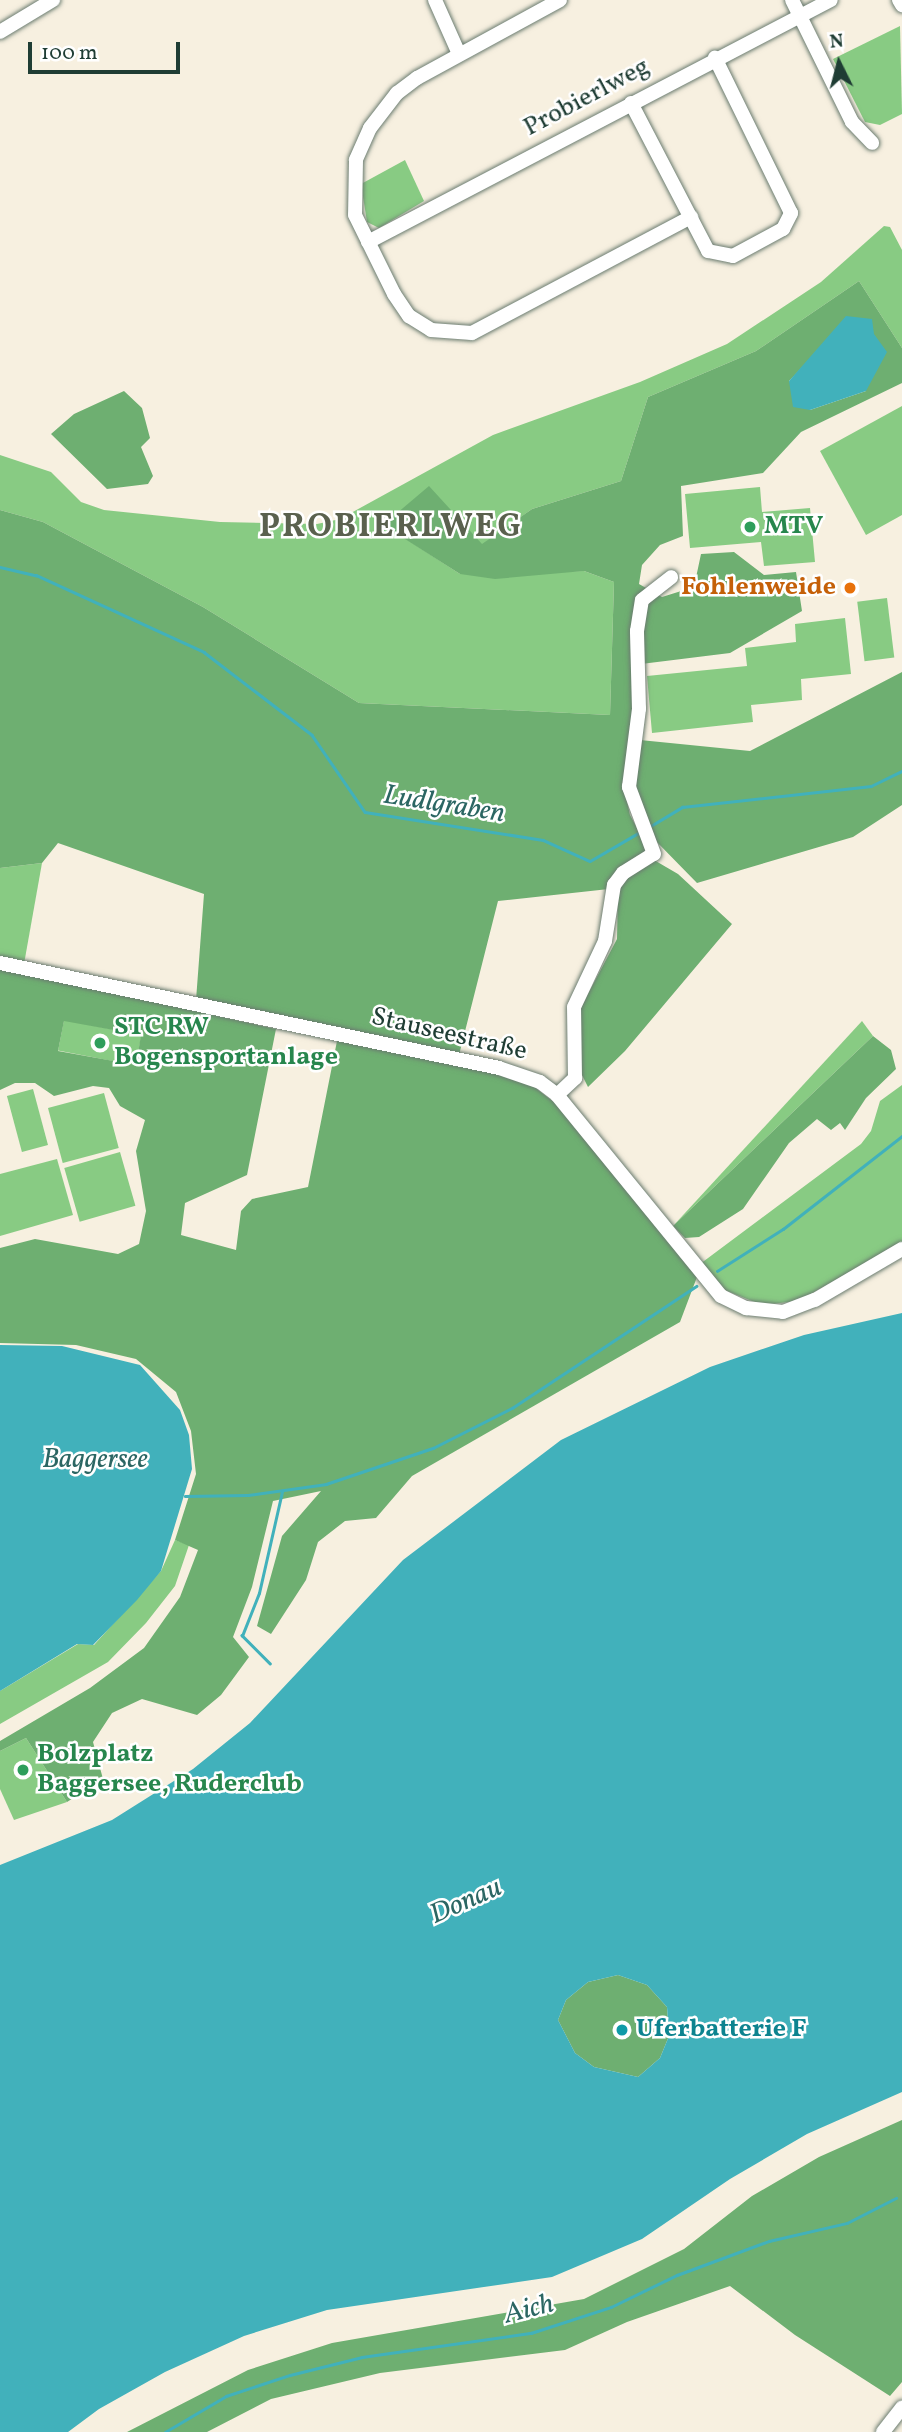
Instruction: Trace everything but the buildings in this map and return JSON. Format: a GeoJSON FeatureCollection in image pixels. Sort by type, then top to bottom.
{"type":"FeatureCollection","features":[{"type":"Feature","properties":{"kind":"street"},"geometry":{"type":"LineString","coordinates":[[0,32],[53,0]]}},
{"type":"Feature","properties":{"kind":"street"},"geometry":{"type":"LineString","coordinates":[[435,0],[459,54]]}},
{"type":"Feature","properties":{"kind":"street"},"geometry":{"type":"LineString","coordinates":[[560,0],[459,54],[397,93],[361,146],[352,198],[368,242],[409,316],[431,330],[456,334],[485,327],[691,218]]}},
{"type":"Feature","properties":{"kind":"street"},"geometry":{"type":"LineString","coordinates":[[792,0],[852,122],[873,143]]}},
{"type":"Feature","properties":{"kind":"street","name":"Probierlweg"},"geometry":{"type":"LineString","coordinates":[[368,242],[715,58],[831,0]]}},
{"type":"Feature","properties":{"kind":"street"},"geometry":{"type":"LineString","coordinates":[[900,0],[902,5]]}},
{"type":"Feature","properties":{"kind":"street"},"geometry":{"type":"LineString","coordinates":[[631,103],[708,251],[733,257],[783,229],[790,213],[715,58]]}},
{"type":"Feature","properties":{"kind":"street"},"geometry":{"type":"LineString","coordinates":[[557,1095],[575,1079],[574,1007],[605,942],[608,903],[623,873],[654,854],[638,821],[629,774],[639,709],[640,606],[671,578]]}},
{"type":"Feature","properties":{"kind":"street","name":"Stauseestraße"},"geometry":{"type":"LineString","coordinates":[[0,963],[499,1068],[540,1082],[557,1095],[728,1302],[783,1312],[816,1300],[902,1249]]}},
{"type":"Feature","properties":{"kind":"street"},"geometry":{"type":"LineString","coordinates":[[883,2432],[902,2408]]}},
{"type":"Feature","properties":{"kind":"green space"},"geometry":{"type":"Polygon","coordinates":[[[900,26],[902,114],[880,125],[865,122],[833,59],[900,26]]]}},
{"type":"Feature","properties":{"kind":"green space"},"geometry":{"type":"Polygon","coordinates":[[[405,160],[424,201],[379,228],[367,222],[361,184],[405,160]]]}},
{"type":"Feature","properties":{"kind":"green space"},"geometry":{"type":"Polygon","coordinates":[[[884,226],[890,227],[902,250],[902,348],[859,281],[756,351],[648,397],[621,481],[532,509],[482,545],[383,524],[460,574],[584,571],[614,582],[610,715],[359,703],[203,607],[43,522],[0,510],[0,455],[51,472],[81,502],[104,510],[220,522],[317,524],[340,519],[493,435],[640,382],[727,344],[821,282],[884,226]]]}},
{"type":"Feature","properties":{"kind":"green space"},"geometry":{"type":"Polygon","coordinates":[[[859,281],[902,348],[902,383],[801,432],[763,473],[681,486],[683,536],[660,545],[642,565],[639,584],[662,597],[694,587],[701,554],[734,552],[764,575],[796,572],[802,611],[730,653],[633,665],[633,730],[624,788],[630,815],[654,860],[678,874],[732,924],[625,1051],[588,1087],[580,1071],[580,1009],[617,939],[618,888],[498,901],[459,1055],[196,1000],[204,894],[58,843],[42,863],[0,868],[0,510],[43,522],[203,607],[359,703],[610,715],[614,582],[584,571],[495,579],[460,574],[383,525],[429,486],[482,544],[532,509],[621,481],[648,397],[756,351],[859,281]],[[833,335],[789,381],[810,410],[866,391],[833,335]]]}},
{"type":"Feature","properties":{"kind":"green space"},"geometry":{"type":"Polygon","coordinates":[[[124,391],[142,408],[150,438],[141,447],[153,476],[148,484],[107,489],[51,434],[74,414],[124,391]]]}},
{"type":"Feature","properties":{"kind":"green space"},"geometry":{"type":"Polygon","coordinates":[[[902,406],[902,515],[866,535],[820,451],[902,406]]]}},
{"type":"Feature","properties":{"kind":"green space","name":"MTV"},"geometry":{"type":"Polygon","coordinates":[[[760,487],[762,512],[810,508],[815,562],[764,566],[761,542],[690,548],[685,494],[760,487]]]}},
{"type":"Feature","properties":{"kind":"green space"},"geometry":{"type":"Polygon","coordinates":[[[887,598],[894,658],[865,661],[857,602],[887,598]]]}},
{"type":"Feature","properties":{"kind":"green space"},"geometry":{"type":"Polygon","coordinates":[[[845,618],[851,674],[801,679],[802,700],[751,705],[753,722],[652,733],[647,676],[747,666],[745,648],[796,642],[795,624],[845,618]]]}},
{"type":"Feature","properties":{"kind":"green space"},"geometry":{"type":"Polygon","coordinates":[[[902,672],[902,805],[853,837],[697,883],[651,836],[632,777],[640,740],[750,751],[902,672]]]}},
{"type":"Feature","properties":{"kind":"green space"},"geometry":{"type":"Polygon","coordinates":[[[42,863],[24,964],[0,959],[0,868],[42,863]]]}},
{"type":"Feature","properties":{"kind":"green space"},"geometry":{"type":"Polygon","coordinates":[[[0,968],[276,1029],[247,1175],[185,1203],[181,1235],[236,1250],[241,1211],[252,1199],[308,1187],[337,1041],[495,1073],[533,1086],[555,1103],[697,1277],[680,1322],[412,1476],[376,1518],[345,1521],[318,1542],[306,1580],[271,1634],[257,1626],[282,1536],[321,1491],[273,1501],[252,1587],[233,1637],[249,1657],[221,1695],[197,1715],[142,1699],[112,1713],[93,1742],[103,1779],[67,1802],[26,1738],[0,1751],[0,1741],[90,1688],[144,1648],[180,1597],[198,1550],[175,1540],[196,1474],[191,1431],[176,1392],[136,1359],[76,1345],[0,1343],[0,1248],[35,1239],[118,1254],[139,1244],[146,1211],[136,1151],[145,1120],[120,1106],[109,1088],[93,1086],[54,1096],[35,1083],[15,1083],[0,1090],[0,968]],[[64,1021],[58,1051],[136,1065],[141,1035],[64,1021]]]}},
{"type":"Feature","properties":{"kind":"green space","name":"STC RW Bogensportanlage"},"geometry":{"type":"Polygon","coordinates":[[[64,1020],[142,1035],[136,1066],[58,1050],[64,1020]]]}},
{"type":"Feature","properties":{"kind":"green space"},"geometry":{"type":"Polygon","coordinates":[[[862,1021],[873,1036],[673,1226],[862,1021]]]}},
{"type":"Feature","properties":{"kind":"green space"},"geometry":{"type":"Polygon","coordinates":[[[873,1036],[891,1050],[896,1069],[866,1098],[845,1130],[840,1123],[831,1130],[817,1119],[789,1143],[743,1209],[699,1237],[685,1238],[673,1226],[873,1036]]]}},
{"type":"Feature","properties":{"kind":"green space"},"geometry":{"type":"Polygon","coordinates":[[[902,1085],[902,1243],[798,1301],[762,1305],[722,1289],[700,1264],[861,1144],[871,1131],[880,1101],[902,1085]]]}},
{"type":"Feature","properties":{"kind":"green space"},"geometry":{"type":"Polygon","coordinates":[[[33,1089],[48,1145],[22,1152],[7,1096],[33,1089]]]}},
{"type":"Feature","properties":{"kind":"green space"},"geometry":{"type":"Polygon","coordinates":[[[104,1093],[119,1148],[63,1163],[48,1108],[104,1093]]]}},
{"type":"Feature","properties":{"kind":"green space"},"geometry":{"type":"Polygon","coordinates":[[[120,1152],[135,1206],[80,1222],[64,1168],[120,1152]]]}},
{"type":"Feature","properties":{"kind":"green space"},"geometry":{"type":"Polygon","coordinates":[[[57,1159],[73,1215],[0,1236],[0,1174],[57,1159]]]}},
{"type":"Feature","properties":{"kind":"green space"},"geometry":{"type":"Polygon","coordinates":[[[175,1540],[189,1545],[175,1586],[146,1623],[108,1662],[0,1724],[0,1691],[78,1644],[94,1645],[161,1571],[175,1540]]]}},
{"type":"Feature","properties":{"kind":"green space","name":"Bolzplatz Baggersee, Ruderclub"},"geometry":{"type":"Polygon","coordinates":[[[26,1738],[67,1802],[14,1820],[0,1789],[0,1751],[26,1738]]]}},
{"type":"Feature","properties":{"kind":"green space"},"geometry":{"type":"Polygon","coordinates":[[[618,1975],[647,1985],[667,2007],[669,2036],[660,2058],[638,2077],[594,2067],[575,2053],[558,2020],[566,2000],[588,1982],[618,1975]]]}},
{"type":"Feature","properties":{"kind":"green space"},"geometry":{"type":"Polygon","coordinates":[[[902,2120],[902,2382],[890,2396],[795,2335],[730,2286],[627,2322],[565,2350],[380,2373],[271,2399],[207,2432],[127,2432],[248,2370],[332,2343],[584,2299],[684,2249],[752,2196],[819,2157],[902,2120]]]}},
{"type":"Feature","properties":{"kind":"water"},"geometry":{"type":"Polygon","coordinates":[[[846,316],[872,319],[874,334],[887,352],[866,391],[810,410],[793,407],[789,381],[846,316]]]}},
{"type":"Feature","properties":{"kind":"water","name":"Donau"},"geometry":{"type":"Polygon","coordinates":[[[902,1313],[902,2092],[807,2134],[730,2179],[642,2239],[552,2277],[327,2310],[244,2336],[165,2372],[99,2409],[68,2432],[0,2432],[0,1865],[112,1820],[193,1769],[250,1723],[403,1560],[561,1440],[710,1367],[804,1335],[902,1313]],[[618,1975],[588,1982],[566,2000],[558,2020],[575,2053],[594,2067],[638,2077],[660,2058],[669,2036],[667,2007],[647,1985],[618,1975]]]}},
{"type":"Feature","properties":{"kind":"water","name":"Baggersee"},"geometry":{"type":"Polygon","coordinates":[[[0,1345],[62,1346],[140,1365],[180,1410],[189,1435],[192,1469],[161,1571],[137,1600],[93,1645],[77,1644],[0,1691],[0,1345]]]}},
{"type":"Feature","properties":{"kind":"waterway","name":"Ludlgraben"},"geometry":{"type":"LineString","coordinates":[[0,567],[36,575],[204,652],[312,735],[365,812],[543,840],[590,861],[640,832]]}},
{"type":"Feature","properties":{"kind":"waterway","name":"Ludlgraben"},"geometry":{"type":"LineString","coordinates":[[649,827],[682,807],[871,786],[902,771]]}},
{"type":"Feature","properties":{"kind":"waterway"},"geometry":{"type":"LineString","coordinates":[[717,1271],[783,1229],[902,1136]]}},
{"type":"Feature","properties":{"kind":"waterway"},"geometry":{"type":"LineString","coordinates":[[185,1496],[248,1495],[326,1484],[433,1448],[512,1408],[696,1286]]}},
{"type":"Feature","properties":{"kind":"waterway"},"geometry":{"type":"LineString","coordinates":[[270,1664],[242,1636],[259,1593],[282,1492]]}},
{"type":"Feature","properties":{"kind":"waterway","name":"Aich"},"geometry":{"type":"LineString","coordinates":[[165,2432],[226,2396],[290,2375],[362,2357],[531,2333],[611,2307],[677,2275],[769,2241],[847,2223],[896,2198]]}},
{"type":"Feature","properties":{"kind":"place","name":"MTV"},"geometry":{"type":"Point","coordinates":[750,527]}},
{"type":"Feature","properties":{"kind":"place","name":"Fohlenweide"},"geometry":{"type":"Point","coordinates":[850,588]}},
{"type":"Feature","properties":{"kind":"place","name":"STC RW Bogensportanlage"},"geometry":{"type":"Point","coordinates":[100,1043]}},
{"type":"Feature","properties":{"kind":"place","name":"Bolzplatz Baggersee, Ruderclub"},"geometry":{"type":"Point","coordinates":[23,1770]}},
{"type":"Feature","properties":{"kind":"place","name":"Uferbatterie F"},"geometry":{"type":"Point","coordinates":[622,2030]}},
{"type":"Feature","properties":{"kind":"district","name":"PROBIERLWEG"},"geometry":{"type":"Point","coordinates":[391,529]}}]}
